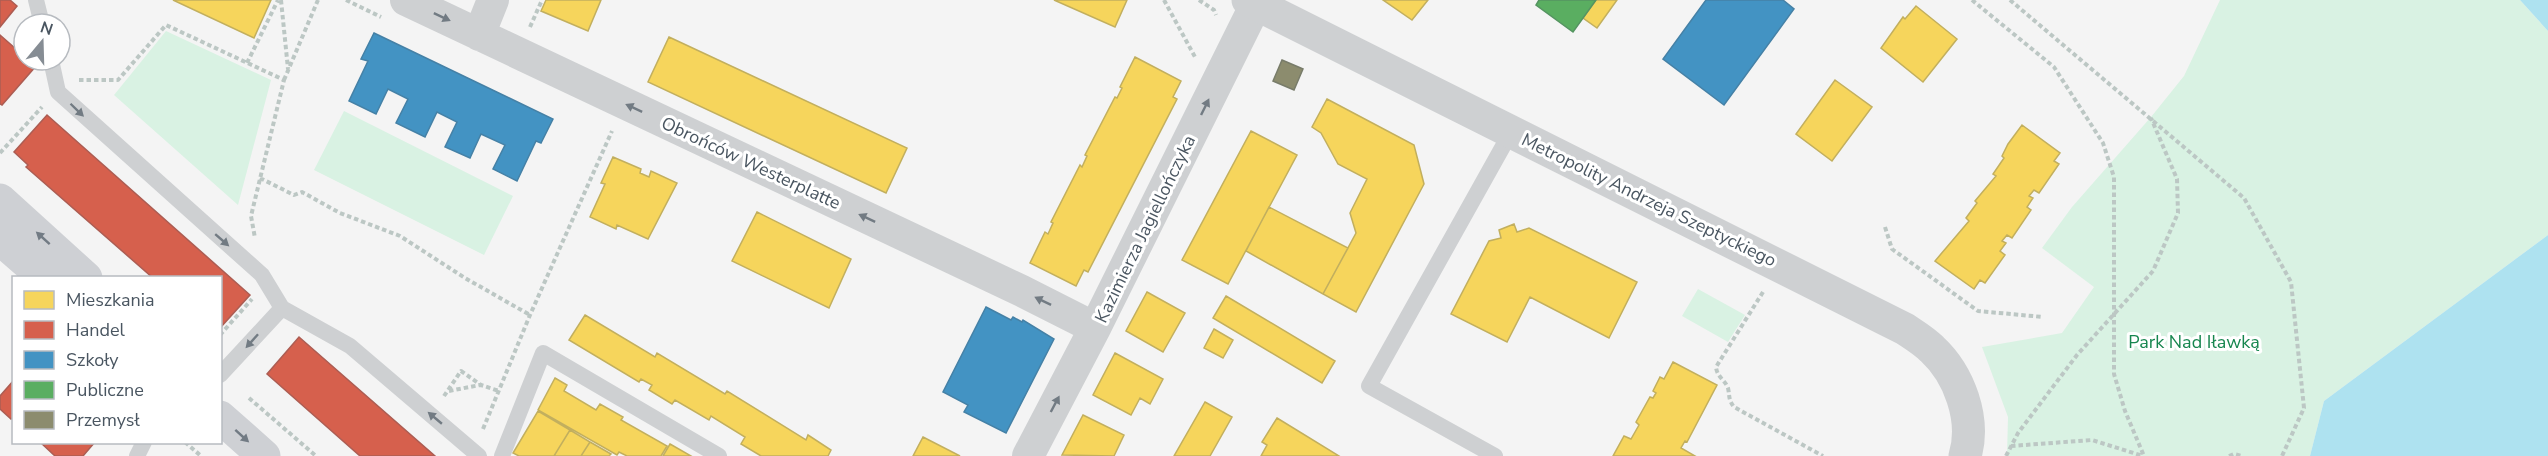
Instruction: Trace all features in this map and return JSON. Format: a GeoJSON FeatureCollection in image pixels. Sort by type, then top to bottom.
{"type":"FeatureCollection","features":[{"type":"Feature","properties":{"kind":"main road"},"geometry":{"type":"LineString","coordinates":[[0,200],[84,276]]}},
{"type":"Feature","properties":{"kind":"main road"},"geometry":{"type":"LineString","coordinates":[[0,239],[43,276]]}},
{"type":"Feature","properties":{"kind":"main road"},"geometry":{"type":"LineString","coordinates":[[222,419],[264,456]]}},
{"type":"Feature","properties":{"kind":"street","name":"Obrońców Westerplatte"},"geometry":{"type":"LineString","coordinates":[[406,0],[1022,291],[1095,328]]}},
{"type":"Feature","properties":{"kind":"street"},"geometry":{"type":"LineString","coordinates":[[479,35],[493,0]]}},
{"type":"Feature","properties":{"kind":"street","name":"Metropolity Andrzeja Szeptyckiego"},"geometry":{"type":"LineString","coordinates":[[1254,2],[1905,329],[1932,348],[1951,372],[1963,396],[1968,421],[1965,456]]}},
{"type":"Feature","properties":{"kind":"street","name":"Kazimierza Jagiellończyka"},"geometry":{"type":"LineString","coordinates":[[1028,456],[1095,328],[1254,2]]}},
{"type":"Feature","properties":{"kind":"lane"},"geometry":{"type":"LineString","coordinates":[[54,72],[58,92],[262,275],[282,308],[350,345],[478,455]]}},
{"type":"Feature","properties":{"kind":"lane"},"geometry":{"type":"LineString","coordinates":[[1495,456],[1369,386],[1511,132]]}},
{"type":"Feature","properties":{"kind":"lane"},"geometry":{"type":"LineString","coordinates":[[222,374],[282,308]]}},
{"type":"Feature","properties":{"kind":"lane"},"geometry":{"type":"LineString","coordinates":[[502,456],[543,353],[719,456]]}},
{"type":"Feature","properties":{"kind":"path"},"geometry":{"type":"LineString","coordinates":[[248,63],[279,0]]}},
{"type":"Feature","properties":{"kind":"path"},"geometry":{"type":"LineString","coordinates":[[279,0],[288,70]]}},
{"type":"Feature","properties":{"kind":"path"},"geometry":{"type":"LineString","coordinates":[[262,275],[251,216],[284,80],[318,0]]}},
{"type":"Feature","properties":{"kind":"path"},"geometry":{"type":"LineString","coordinates":[[528,32],[542,0]]}},
{"type":"Feature","properties":{"kind":"path"},"geometry":{"type":"LineString","coordinates":[[1164,0],[1198,63]]}},
{"type":"Feature","properties":{"kind":"path"},"geometry":{"type":"LineString","coordinates":[[1972,0],[2054,67],[2103,143],[2114,177],[2114,374],[2125,411],[2144,456]]}},
{"type":"Feature","properties":{"kind":"path"},"geometry":{"type":"LineString","coordinates":[[2010,0],[2244,198],[2291,282],[2304,408],[2282,456]]}},
{"type":"Feature","properties":{"kind":"path"},"geometry":{"type":"LineString","coordinates":[[75,80],[118,80],[166,25],[284,80]]}},
{"type":"Feature","properties":{"kind":"path"},"geometry":{"type":"LineString","coordinates":[[0,153],[43,106]]}},
{"type":"Feature","properties":{"kind":"path"},"geometry":{"type":"LineString","coordinates":[[2006,456],[2018,433],[2077,355],[2153,271],[2178,213],[2177,179],[2151,117]]}},
{"type":"Feature","properties":{"kind":"path"},"geometry":{"type":"LineString","coordinates":[[478,455],[478,441],[530,315],[614,127]]}},
{"type":"Feature","properties":{"kind":"path"},"geometry":{"type":"LineString","coordinates":[[260,178],[294,195],[302,192],[340,213],[400,236],[465,278],[530,315]]}},
{"type":"Feature","properties":{"kind":"path"},"geometry":{"type":"LineString","coordinates":[[1885,226],[1892,249],[1978,310],[2043,317]]}},
{"type":"Feature","properties":{"kind":"path"},"geometry":{"type":"LineString","coordinates":[[1778,264],[1716,367],[1717,375],[1727,387],[1728,399],[1734,406],[1823,456]]}},
{"type":"Feature","properties":{"kind":"path"},"geometry":{"type":"LineString","coordinates":[[431,414],[461,371],[481,385],[499,391]]}},
{"type":"Feature","properties":{"kind":"path"},"geometry":{"type":"LineString","coordinates":[[222,376],[316,456]]}},
{"type":"Feature","properties":{"kind":"path"},"geometry":{"type":"LineString","coordinates":[[412,398],[481,385]]}},
{"type":"Feature","properties":{"kind":"path"},"geometry":{"type":"LineString","coordinates":[[2011,446],[2092,440],[2144,456]]}},
{"type":"Feature","properties":{"kind":"path"},"geometry":{"type":"LineString","coordinates":[[187,444],[201,456]]}},
{"type":"Feature","properties":{"kind":"path"},"geometry":{"type":"LineString","coordinates":[[2229,456],[2234,453],[2242,456]]}},
{"type":"Feature","properties":{"kind":"green space","name":"Park Nad Iławką"},"geometry":{"type":"Polygon","coordinates":[[[2220,0],[2520,0],[2548,31],[2548,235],[2324,401],[2310,456],[2007,456],[2008,417],[1982,347],[2062,333],[2094,287],[2042,248],[2072,207],[2184,76],[2220,0]]]}},
{"type":"Feature","properties":{"kind":"green space"},"geometry":{"type":"Polygon","coordinates":[[[166,31],[271,80],[238,205],[114,95],[166,31]]]}},
{"type":"Feature","properties":{"kind":"green space"},"geometry":{"type":"Polygon","coordinates":[[[344,111],[513,196],[484,255],[314,170],[344,111]]]}},
{"type":"Feature","properties":{"kind":"green space"},"geometry":{"type":"Polygon","coordinates":[[[1698,289],[1745,315],[1728,342],[1682,316],[1698,289]]]}},
{"type":"Feature","properties":{"kind":"water"},"geometry":{"type":"Polygon","coordinates":[[[2520,0],[2548,0],[2548,31],[2520,0]]]}},
{"type":"Feature","properties":{"kind":"water"},"geometry":{"type":"Polygon","coordinates":[[[2548,235],[2548,456],[2310,456],[2324,401],[2548,235]]]}},
{"type":"Feature","properties":{"kind":"building: Mieszkania"},"geometry":{"type":"Polygon","coordinates":[[[173,0],[271,0],[254,38],[173,0]]]}},
{"type":"Feature","properties":{"kind":"building: Mieszkania"},"geometry":{"type":"Polygon","coordinates":[[[546,0],[601,0],[588,31],[541,11],[546,0]]]}},
{"type":"Feature","properties":{"kind":"building: Mieszkania"},"geometry":{"type":"Polygon","coordinates":[[[1054,0],[1127,0],[1115,27],[1054,0]]]}},
{"type":"Feature","properties":{"kind":"building: Mieszkania"},"geometry":{"type":"Polygon","coordinates":[[[1383,0],[1428,0],[1412,20],[1383,0]]]}},
{"type":"Feature","properties":{"kind":"building: Mieszkania"},"geometry":{"type":"Polygon","coordinates":[[[1596,0],[1617,0],[1597,28],[1583,18],[1596,0]]]}},
{"type":"Feature","properties":{"kind":"building: Mieszkania"},"geometry":{"type":"Polygon","coordinates":[[[1916,6],[1957,39],[1923,82],[1881,48],[1903,17],[1905,19],[1916,6]]]}},
{"type":"Feature","properties":{"kind":"building: Mieszkania"},"geometry":{"type":"Polygon","coordinates":[[[669,37],[907,148],[886,193],[648,82],[669,37]]]}},
{"type":"Feature","properties":{"kind":"building: Mieszkania"},"geometry":{"type":"Polygon","coordinates":[[[1135,57],[1181,81],[1173,97],[1177,99],[1088,272],[1084,270],[1076,286],[1030,263],[1045,232],[1048,234],[1053,223],[1051,222],[1080,165],[1082,167],[1087,156],[1085,155],[1115,97],[1117,98],[1135,57]]]}},
{"type":"Feature","properties":{"kind":"building: Mieszkania"},"geometry":{"type":"Polygon","coordinates":[[[1835,80],[1872,107],[1832,161],[1796,134],[1835,80]]]}},
{"type":"Feature","properties":{"kind":"building: Mieszkania"},"geometry":{"type":"Polygon","coordinates":[[[1327,99],[1414,145],[1424,184],[1356,312],[1323,294],[1356,233],[1350,213],[1367,179],[1338,164],[1321,133],[1312,127],[1327,99]]]}},
{"type":"Feature","properties":{"kind":"building: Mieszkania"},"geometry":{"type":"Polygon","coordinates":[[[2022,125],[2060,153],[2054,161],[2059,164],[2039,193],[2034,190],[2029,196],[2033,198],[2027,207],[2031,210],[2012,238],[2007,235],[2002,241],[2006,243],[2000,251],[2005,255],[1985,283],[1980,280],[1974,289],[1935,261],[1969,221],[1966,218],[1977,203],[1975,201],[1996,176],[1993,174],[2004,158],[2002,156],[2008,144],[2022,125]]]}},
{"type":"Feature","properties":{"kind":"building: Mieszkania"},"geometry":{"type":"Polygon","coordinates":[[[1251,131],[1297,155],[1228,284],[1182,260],[1251,131]]]}},
{"type":"Feature","properties":{"kind":"building: Mieszkania"},"geometry":{"type":"Polygon","coordinates":[[[613,157],[641,169],[640,173],[649,177],[651,171],[677,183],[648,239],[617,225],[616,229],[590,217],[605,184],[601,183],[613,157]]]}},
{"type":"Feature","properties":{"kind":"building: Mieszkania"},"geometry":{"type":"Polygon","coordinates":[[[1269,207],[1348,248],[1323,294],[1246,251],[1269,207]]]}},
{"type":"Feature","properties":{"kind":"building: Mieszkania"},"geometry":{"type":"Polygon","coordinates":[[[757,212],[851,259],[829,308],[732,261],[757,212]]]}},
{"type":"Feature","properties":{"kind":"building: Mieszkania"},"geometry":{"type":"Polygon","coordinates":[[[1514,224],[1517,232],[1529,228],[1637,282],[1609,338],[1530,297],[1507,342],[1451,314],[1489,241],[1501,238],[1499,230],[1514,224]]]}},
{"type":"Feature","properties":{"kind":"building: Mieszkania"},"geometry":{"type":"Polygon","coordinates":[[[1147,292],[1185,313],[1163,352],[1126,331],[1147,292]]]}},
{"type":"Feature","properties":{"kind":"building: Mieszkania"},"geometry":{"type":"Polygon","coordinates":[[[1226,296],[1335,361],[1322,383],[1213,318],[1226,296]]]}},
{"type":"Feature","properties":{"kind":"building: Mieszkania"},"geometry":{"type":"Polygon","coordinates":[[[585,315],[655,357],[657,353],[725,394],[727,391],[806,440],[808,435],[831,450],[828,456],[761,456],[741,444],[745,437],[711,416],[709,420],[675,400],[672,404],[649,390],[652,385],[641,379],[639,382],[569,340],[585,315]]]}},
{"type":"Feature","properties":{"kind":"building: Mieszkania"},"geometry":{"type":"Polygon","coordinates":[[[1214,329],[1233,340],[1223,358],[1204,348],[1214,329]]]}},
{"type":"Feature","properties":{"kind":"building: Mieszkania"},"geometry":{"type":"Polygon","coordinates":[[[1115,353],[1163,379],[1150,404],[1140,398],[1131,415],[1093,395],[1115,353]]]}},
{"type":"Feature","properties":{"kind":"building: Mieszkania"},"geometry":{"type":"Polygon","coordinates":[[[1673,362],[1717,385],[1687,442],[1685,441],[1681,448],[1695,456],[1613,456],[1624,436],[1631,439],[1639,425],[1636,422],[1650,397],[1653,398],[1656,393],[1653,391],[1660,377],[1664,379],[1673,362]]]}},
{"type":"Feature","properties":{"kind":"building: Mieszkania"},"geometry":{"type":"Polygon","coordinates":[[[555,378],[567,385],[564,391],[596,410],[600,404],[623,417],[621,420],[667,446],[661,456],[627,456],[619,452],[617,455],[538,410],[555,378]]]}},
{"type":"Feature","properties":{"kind":"building: Mieszkania"},"geometry":{"type":"Polygon","coordinates":[[[1205,402],[1232,417],[1210,456],[1174,456],[1205,402]]]}},
{"type":"Feature","properties":{"kind":"building: Mieszkania"},"geometry":{"type":"Polygon","coordinates":[[[538,411],[570,430],[554,456],[519,456],[513,453],[538,411]]]}},
{"type":"Feature","properties":{"kind":"building: Mieszkania"},"geometry":{"type":"Polygon","coordinates":[[[1083,415],[1124,435],[1114,456],[1062,455],[1083,415]]]}},
{"type":"Feature","properties":{"kind":"building: Mieszkania"},"geometry":{"type":"Polygon","coordinates":[[[1277,418],[1339,456],[1261,456],[1267,445],[1262,442],[1277,418]]]}},
{"type":"Feature","properties":{"kind":"building: Mieszkania"},"geometry":{"type":"Polygon","coordinates":[[[570,430],[590,442],[581,456],[554,456],[570,430]]]}},
{"type":"Feature","properties":{"kind":"building: Mieszkania"},"geometry":{"type":"Polygon","coordinates":[[[923,437],[960,456],[913,456],[923,437]]]}},
{"type":"Feature","properties":{"kind":"building: Mieszkania"},"geometry":{"type":"Polygon","coordinates":[[[590,442],[611,454],[609,456],[581,456],[590,442]]]}},
{"type":"Feature","properties":{"kind":"building: Mieszkania"},"geometry":{"type":"Polygon","coordinates":[[[670,444],[691,456],[663,456],[670,444]]]}},
{"type":"Feature","properties":{"kind":"building: Handel"},"geometry":{"type":"Polygon","coordinates":[[[0,0],[10,0],[17,6],[0,27],[0,0]]]}},
{"type":"Feature","properties":{"kind":"building: Handel"},"geometry":{"type":"Polygon","coordinates":[[[0,35],[12,46],[12,72],[31,72],[2,105],[0,104],[0,35]]]}},
{"type":"Feature","properties":{"kind":"building: Handel"},"geometry":{"type":"Polygon","coordinates":[[[47,115],[250,295],[222,326],[222,276],[151,276],[26,167],[28,165],[14,152],[47,115]]]}},
{"type":"Feature","properties":{"kind":"building: Handel"},"geometry":{"type":"Polygon","coordinates":[[[299,337],[435,456],[360,456],[267,374],[299,337]]]}},
{"type":"Feature","properties":{"kind":"building: Handel"},"geometry":{"type":"Polygon","coordinates":[[[12,382],[11,419],[0,409],[0,396],[12,382]]]}},
{"type":"Feature","properties":{"kind":"building: Handel"},"geometry":{"type":"Polygon","coordinates":[[[42,444],[93,444],[83,456],[55,456],[42,444]]]}},
{"type":"Feature","properties":{"kind":"building: Szkoły"},"geometry":{"type":"Polygon","coordinates":[[[1706,0],[1783,0],[1794,9],[1724,105],[1663,59],[1706,0]]]}},
{"type":"Feature","properties":{"kind":"building: Szkoły"},"geometry":{"type":"Polygon","coordinates":[[[374,33],[553,119],[541,143],[536,141],[517,181],[493,169],[505,145],[481,134],[470,158],[445,147],[457,122],[437,112],[425,137],[396,123],[408,99],[388,89],[376,114],[349,101],[368,61],[361,59],[374,33]]]}},
{"type":"Feature","properties":{"kind":"building: Szkoły"},"geometry":{"type":"Polygon","coordinates":[[[986,307],[1011,320],[1013,317],[1022,322],[1023,320],[1054,339],[1006,433],[964,412],[968,405],[943,392],[986,307]]]}},
{"type":"Feature","properties":{"kind":"building: Publiczne"},"geometry":{"type":"Polygon","coordinates":[[[1539,0],[1596,0],[1573,32],[1536,5],[1539,0]]]}},
{"type":"Feature","properties":{"kind":"building: Przemysł"},"geometry":{"type":"Polygon","coordinates":[[[1282,60],[1303,69],[1294,90],[1273,81],[1282,60]]]}}]}
